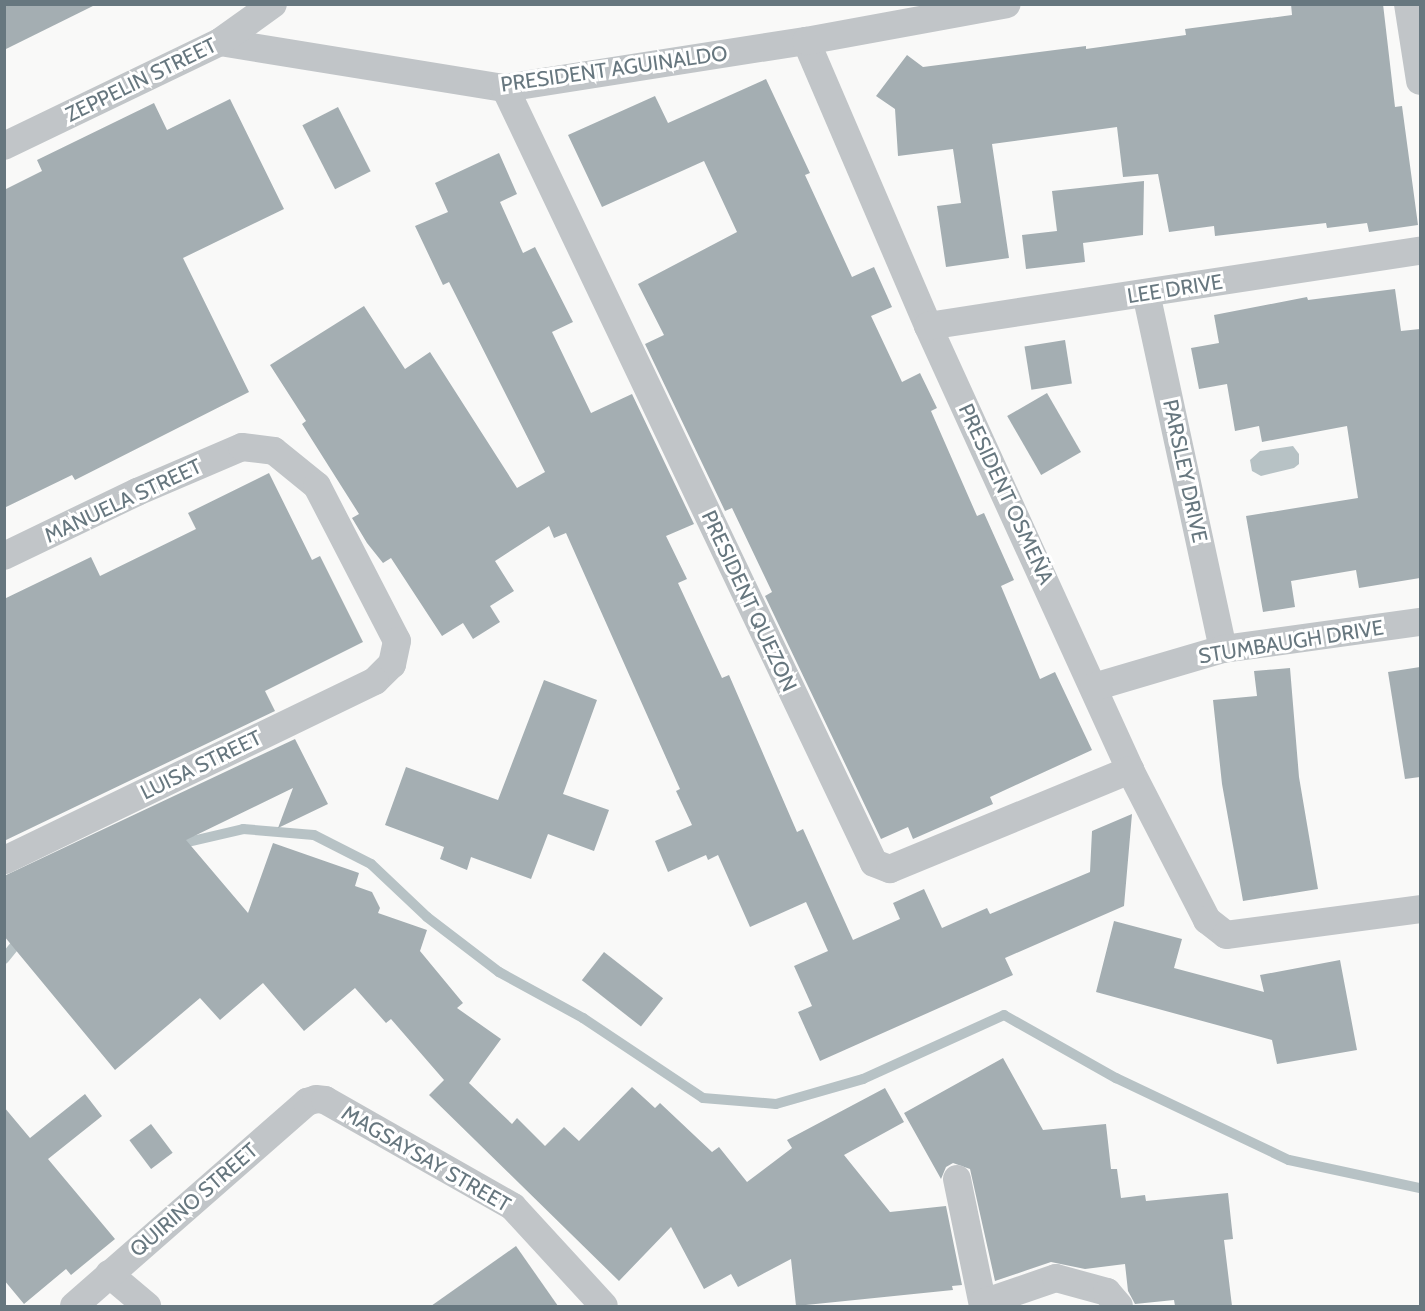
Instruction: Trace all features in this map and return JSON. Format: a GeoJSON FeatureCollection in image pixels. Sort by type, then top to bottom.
{"type":"FeatureCollection","features":[{"type":"Feature","properties":{"kind":"street","name":"ZEPPELIN STREET"},"geometry":{"type":"LineString","coordinates":[[4,146],[220,42],[273,4]]}},
{"type":"Feature","properties":{"kind":"street","name":"PRESIDENT AGUINALDO"},"geometry":{"type":"LineString","coordinates":[[220,42],[505,88],[806,41],[1007,4]]}},
{"type":"Feature","properties":{"kind":"street"},"geometry":{"type":"LineString","coordinates":[[1408,4],[1420,81]]}},
{"type":"Feature","properties":{"kind":"street","name":"PRESIDENT OSMEÑA"},"geometry":{"type":"LineString","coordinates":[[806,41],[928,326],[1130,770],[1207,920],[1226,935],[1420,909]]}},
{"type":"Feature","properties":{"kind":"street","name":"PRESIDENT QUEZON"},"geometry":{"type":"LineString","coordinates":[[505,88],[874,863],[890,869],[1130,770]]}},
{"type":"Feature","properties":{"kind":"street","name":"LEE DRIVE"},"geometry":{"type":"LineString","coordinates":[[928,326],[1420,251]]}},
{"type":"Feature","properties":{"kind":"street","name":"PARSLEY DRIVE"},"geometry":{"type":"LineString","coordinates":[[1146,293],[1223,648]]}},
{"type":"Feature","properties":{"kind":"street","name":"MANUELA STREET"},"geometry":{"type":"LineString","coordinates":[[4,556],[137,492],[242,447],[274,451],[316,486],[398,641],[392,664]]}},
{"type":"Feature","properties":{"kind":"street","name":"STUMBAUGH DRIVE"},"geometry":{"type":"LineString","coordinates":[[1094,687],[1223,648],[1420,622]]}},
{"type":"Feature","properties":{"kind":"street","name":"LUISA STREET"},"geometry":{"type":"LineString","coordinates":[[4,860],[375,681],[392,664]]}},
{"type":"Feature","properties":{"kind":"street","name":"QUIRINO STREET"},"geometry":{"type":"LineString","coordinates":[[75,1306],[307,1102],[316,1099]]}},
{"type":"Feature","properties":{"kind":"street","name":"MAGSAYSAY STREET"},"geometry":{"type":"LineString","coordinates":[[316,1099],[325,1100],[513,1207],[604,1306]]}},
{"type":"Feature","properties":{"kind":"street"},"geometry":{"type":"LineString","coordinates":[[957,1179],[983,1305],[1056,1278],[1107,1292],[1119,1306]]}},
{"type":"Feature","properties":{"kind":"street"},"geometry":{"type":"LineString","coordinates":[[109,1274],[147,1306]]}},
{"type":"Feature","properties":{"kind":"shaded area"},"geometry":{"type":"Polygon","coordinates":[[[1293,446],[1299,454],[1299,464],[1294,468],[1261,476],[1252,471],[1250,460],[1260,451],[1293,446]]]}},
{"type":"Feature","properties":{"kind":"building"},"geometry":{"type":"Polygon","coordinates":[[[4,4],[97,4],[4,50],[4,4]]]}},
{"type":"Feature","properties":{"kind":"building"},"geometry":{"type":"Polygon","coordinates":[[[1291,4],[1383,4],[1395,107],[1402,106],[1418,225],[1369,232],[1367,223],[1327,228],[1326,223],[1215,236],[1214,226],[1169,232],[1158,174],[1123,177],[1117,127],[992,144],[1009,258],[946,267],[937,206],[961,203],[953,149],[898,156],[895,109],[876,96],[907,55],[923,67],[1086,46],[1086,49],[1186,35],[1185,29],[1292,15],[1291,4]]]}},
{"type":"Feature","properties":{"kind":"building"},"geometry":{"type":"Polygon","coordinates":[[[766,79],[810,173],[805,175],[852,277],[874,267],[892,307],[871,316],[902,382],[920,373],[937,408],[931,411],[977,516],[984,513],[1014,580],[1001,586],[1040,679],[1055,672],[1092,750],[990,797],[993,804],[913,839],[908,827],[881,839],[765,596],[772,592],[732,508],[725,511],[645,344],[664,335],[638,284],[737,232],[704,161],[602,207],[568,135],[655,96],[668,123],[766,79]]]}},
{"type":"Feature","properties":{"kind":"building"},"geometry":{"type":"Polygon","coordinates":[[[230,99],[284,209],[183,258],[249,392],[75,480],[72,475],[4,508],[4,190],[42,171],[37,160],[154,103],[167,130],[230,99]]]}},
{"type":"Feature","properties":{"kind":"building"},"geometry":{"type":"Polygon","coordinates":[[[338,107],[371,171],[335,189],[302,125],[338,107]]]}},
{"type":"Feature","properties":{"kind":"building"},"geometry":{"type":"Polygon","coordinates":[[[499,153],[517,194],[500,202],[523,253],[535,247],[573,322],[552,332],[591,413],[632,394],[694,524],[666,536],[687,579],[678,583],[722,678],[729,675],[797,832],[803,829],[853,940],[900,919],[893,903],[924,889],[942,928],[987,908],[990,914],[1090,872],[1092,831],[1132,814],[1124,906],[1005,958],[1013,975],[820,1061],[798,1012],[812,1006],[794,966],[828,951],[806,902],[750,927],[718,855],[708,860],[706,855],[668,872],[655,841],[692,825],[676,791],[680,789],[566,533],[554,538],[549,526],[495,561],[514,591],[490,606],[500,622],[473,639],[463,623],[442,636],[391,558],[383,563],[367,543],[352,518],[359,514],[302,424],[306,421],[270,365],[364,306],[405,369],[430,352],[517,488],[545,472],[449,282],[443,285],[415,226],[448,212],[435,183],[499,153]]]}},
{"type":"Feature","properties":{"kind":"building"},"geometry":{"type":"Polygon","coordinates":[[[1144,181],[1143,235],[1083,243],[1085,262],[1026,269],[1022,235],[1057,231],[1052,191],[1144,181]]]}},
{"type":"Feature","properties":{"kind":"building"},"geometry":{"type":"Polygon","coordinates":[[[1395,289],[1401,331],[1420,329],[1420,578],[1359,588],[1356,570],[1291,581],[1295,607],[1263,612],[1246,516],[1358,498],[1347,426],[1262,442],[1259,426],[1235,431],[1227,384],[1199,389],[1191,348],[1219,343],[1214,315],[1307,297],[1308,300],[1395,289]]]}},
{"type":"Feature","properties":{"kind":"building"},"geometry":{"type":"Polygon","coordinates":[[[1065,340],[1072,383],[1031,390],[1025,346],[1065,340]]]}},
{"type":"Feature","properties":{"kind":"building"},"geometry":{"type":"Polygon","coordinates":[[[1047,393],[1081,452],[1041,475],[1007,416],[1047,393]]]}},
{"type":"Feature","properties":{"kind":"building"},"geometry":{"type":"Polygon","coordinates":[[[269,473],[312,560],[320,556],[363,642],[265,691],[275,711],[4,841],[4,599],[91,557],[100,576],[196,529],[188,513],[269,473]]]}},
{"type":"Feature","properties":{"kind":"building"},"geometry":{"type":"Polygon","coordinates":[[[1420,667],[1420,777],[1405,779],[1388,672],[1420,667]]]}},
{"type":"Feature","properties":{"kind":"building"},"geometry":{"type":"Polygon","coordinates":[[[1290,668],[1299,777],[1318,889],[1243,901],[1222,784],[1213,700],[1257,696],[1254,671],[1290,668]]]}},
{"type":"Feature","properties":{"kind":"building"},"geometry":{"type":"Polygon","coordinates":[[[544,680],[597,700],[563,794],[609,810],[594,851],[548,834],[531,879],[471,857],[467,870],[440,859],[444,847],[385,825],[406,767],[498,800],[544,680]]]}},
{"type":"Feature","properties":{"kind":"building"},"geometry":{"type":"Polygon","coordinates":[[[295,739],[328,804],[278,828],[293,788],[186,840],[248,913],[273,843],[359,873],[355,886],[372,892],[380,908],[378,913],[427,930],[420,951],[463,1003],[457,1008],[501,1039],[469,1083],[512,1124],[517,1118],[545,1146],[564,1127],[579,1141],[632,1087],[655,1108],[660,1103],[712,1152],[719,1147],[747,1182],[792,1148],[787,1140],[885,1088],[904,1122],[844,1155],[890,1212],[946,1206],[962,1285],[952,1286],[953,1290],[796,1306],[791,1259],[738,1287],[731,1274],[704,1289],[671,1227],[619,1281],[429,1095],[444,1080],[391,1019],[386,1023],[355,988],[304,1031],[263,983],[220,1020],[200,998],[115,1070],[4,936],[4,876],[295,739]]]}},
{"type":"Feature","properties":{"kind":"building"},"geometry":{"type":"Polygon","coordinates":[[[1114,921],[1182,939],[1174,968],[1264,992],[1260,975],[1340,960],[1357,1050],[1277,1064],[1272,1040],[1096,992],[1114,921]]]}},
{"type":"Feature","properties":{"kind":"building"},"geometry":{"type":"Polygon","coordinates":[[[604,952],[663,998],[641,1027],[582,980],[604,952]]]}},
{"type":"Feature","properties":{"kind":"building"},"geometry":{"type":"Polygon","coordinates":[[[1003,1058],[1043,1130],[1106,1124],[1111,1169],[1117,1169],[1121,1198],[1145,1195],[1146,1201],[1228,1193],[1233,1239],[1224,1240],[1232,1306],[1175,1306],[1174,1300],[1135,1304],[1128,1291],[1125,1264],[1085,1269],[1051,1262],[995,1281],[970,1169],[953,1163],[946,1167],[941,1179],[904,1113],[1003,1058]]]}},
{"type":"Feature","properties":{"kind":"building"},"geometry":{"type":"Polygon","coordinates":[[[85,1094],[102,1116],[48,1159],[115,1239],[71,1275],[66,1269],[24,1304],[4,1280],[4,1107],[30,1138],[85,1094]]]}},
{"type":"Feature","properties":{"kind":"building"},"geometry":{"type":"Polygon","coordinates":[[[151,1124],[173,1153],[151,1169],[129,1140],[151,1124]]]}},
{"type":"Feature","properties":{"kind":"building"},"geometry":{"type":"Polygon","coordinates":[[[516,1246],[558,1306],[431,1306],[516,1246]]]}},
{"type":"Feature","properties":{"kind":"waterway"},"geometry":{"type":"LineString","coordinates":[[175,845],[243,829],[314,835],[371,864],[427,917],[499,972],[583,1018],[703,1098],[776,1104],[863,1079],[1004,1015],[1116,1078],[1289,1160],[1420,1188]]}},
{"type":"Feature","properties":{"kind":"waterway"},"geometry":{"type":"LineString","coordinates":[[4,959],[21,938]]}}]}
